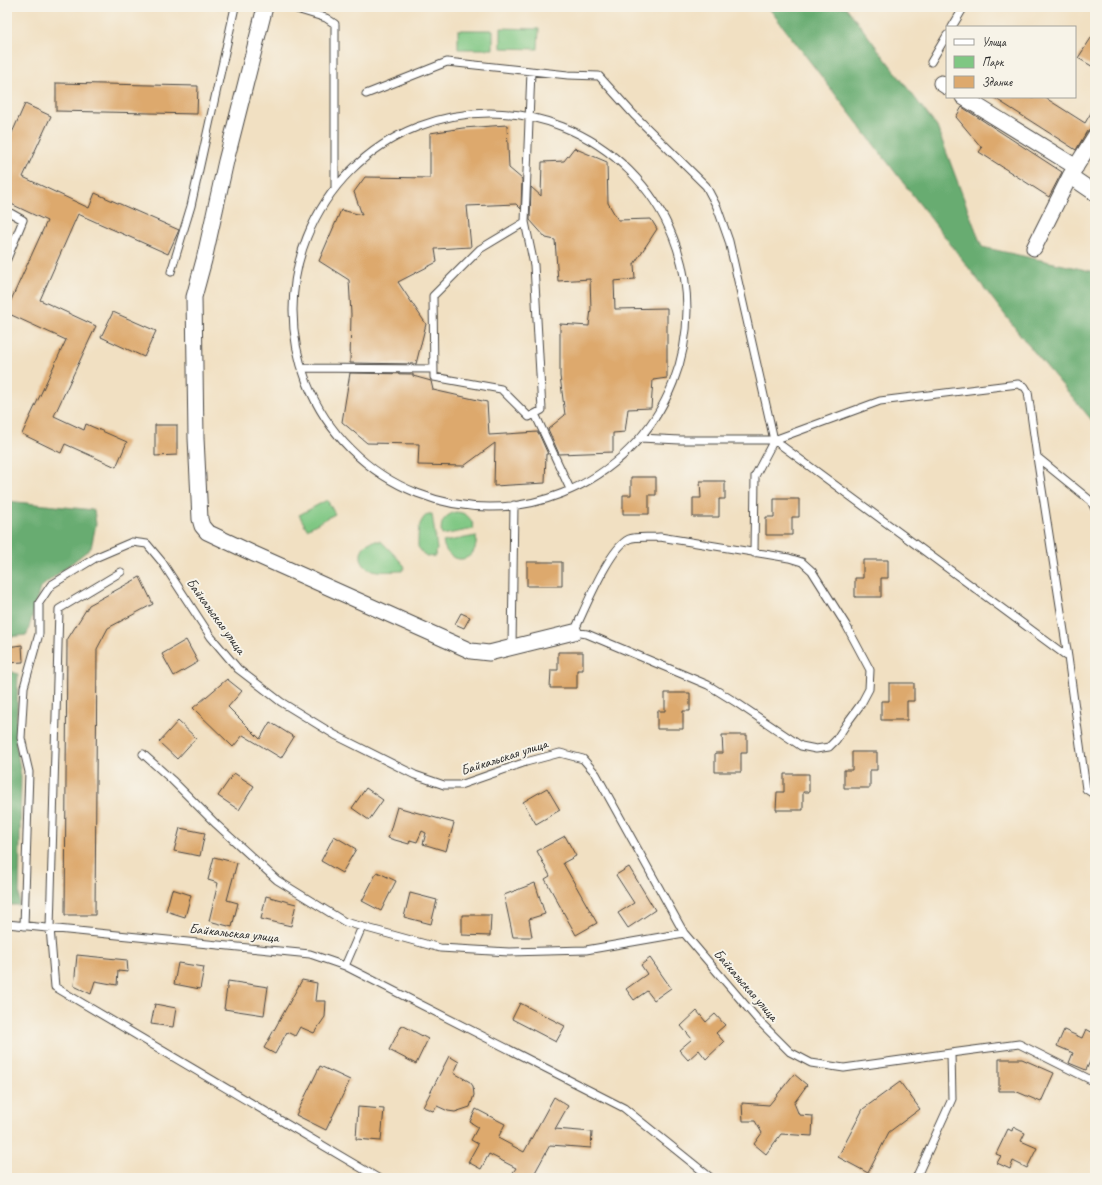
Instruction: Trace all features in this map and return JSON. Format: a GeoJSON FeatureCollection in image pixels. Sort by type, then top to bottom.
{"type":"FeatureCollection","features":[{"type":"Feature","properties":{"kind":"street"},"geometry":{"type":"LineString","coordinates":[[264,7],[194,297],[196,438],[200,519],[202,526],[208,532],[254,554],[471,651],[489,653],[574,632]]}},
{"type":"Feature","properties":{"kind":"street"},"geometry":{"type":"LineString","coordinates":[[964,98],[1075,175],[1095,193]]}},
{"type":"Feature","properties":{"kind":"street"},"geometry":{"type":"LineString","coordinates":[[1034,248],[1095,136]]}},
{"type":"Feature","properties":{"kind":"lane"},"geometry":{"type":"LineString","coordinates":[[171,272],[191,206],[235,7]]}},
{"type":"Feature","properties":{"kind":"lane"},"geometry":{"type":"LineString","coordinates":[[290,7],[326,18],[334,24],[335,188]]}},
{"type":"Feature","properties":{"kind":"lane"},"geometry":{"type":"LineString","coordinates":[[953,26],[964,7]]}},
{"type":"Feature","properties":{"kind":"lane"},"geometry":{"type":"LineString","coordinates":[[931,62],[946,37]]}},
{"type":"Feature","properties":{"kind":"lane"},"geometry":{"type":"LineString","coordinates":[[366,94],[447,62],[568,75],[599,76],[634,115],[706,186],[717,207],[729,241],[774,440],[755,476],[754,553]]}},
{"type":"Feature","properties":{"kind":"lane"},"geometry":{"type":"LineString","coordinates":[[525,222],[480,249],[433,296],[434,377],[501,389],[529,417],[542,410],[534,265],[525,222],[531,71]]}},
{"type":"Feature","properties":{"kind":"lane"},"geometry":{"type":"LineString","coordinates":[[484,113],[529,117],[552,123],[584,137],[613,156],[638,180],[659,209],[674,240],[683,274],[687,309],[684,344],[672,384],[660,409],[640,438],[616,462],[588,481],[557,495],[525,504],[491,507],[457,504],[424,496],[394,482],[366,463],[341,439],[321,412],[306,381],[297,349],[293,315],[295,281],[303,248],[316,217],[335,188],[358,164],[385,143],[416,127],[449,117],[484,113]]}},
{"type":"Feature","properties":{"kind":"lane"},"geometry":{"type":"LineString","coordinates":[[7,211],[23,220],[7,259]]}},
{"type":"Feature","properties":{"kind":"lane"},"geometry":{"type":"LineString","coordinates":[[302,368],[434,369]]}},
{"type":"Feature","properties":{"kind":"lane"},"geometry":{"type":"LineString","coordinates":[[640,438],[680,440],[774,440],[880,401],[1018,384],[1026,387],[1028,392],[1068,657],[1086,788],[1095,795]]}},
{"type":"Feature","properties":{"kind":"lane"},"geometry":{"type":"LineString","coordinates":[[535,414],[570,489]]}},
{"type":"Feature","properties":{"kind":"lane"},"geometry":{"type":"LineString","coordinates":[[774,440],[1068,657]]}},
{"type":"Feature","properties":{"kind":"lane"},"geometry":{"type":"LineString","coordinates":[[1037,458],[1091,501],[1095,509]]}},
{"type":"Feature","properties":{"kind":"lane"},"geometry":{"type":"LineString","coordinates":[[512,647],[514,505]]}},
{"type":"Feature","properties":{"kind":"lane"},"geometry":{"type":"LineString","coordinates":[[660,537],[802,562],[812,571],[846,625],[870,670],[869,689],[861,704],[836,740],[829,747],[816,750],[801,746],[708,685],[587,634],[574,632],[595,586],[609,562],[620,546],[630,539],[660,537]]}},
{"type":"Feature","properties":{"kind":"lane","name":"Байкальская улица"},"geometry":{"type":"LineString","coordinates":[[24,926],[29,772],[21,738],[24,687],[39,634],[39,603],[51,585],[97,557],[132,542],[147,544],[162,562],[211,637],[238,669],[280,702],[335,735],[368,752],[415,775],[444,785],[460,785],[526,762],[560,753],[583,759],[596,774],[684,933],[758,1020],[790,1052],[811,1063],[844,1068],[1019,1044],[1095,1082]]}},
{"type":"Feature","properties":{"kind":"lane"},"geometry":{"type":"LineString","coordinates":[[121,572],[59,609],[50,928],[55,987],[378,1178]]}},
{"type":"Feature","properties":{"kind":"lane"},"geometry":{"type":"LineString","coordinates":[[143,754],[277,880],[345,922],[440,948],[509,952],[586,950],[684,933]]}},
{"type":"Feature","properties":{"kind":"lane","name":"Байкальская улица"},"geometry":{"type":"LineString","coordinates":[[7,924],[310,954],[345,966],[624,1108],[711,1178]]}},
{"type":"Feature","properties":{"kind":"lane"},"geometry":{"type":"LineString","coordinates":[[345,966],[362,927]]}},
{"type":"Feature","properties":{"kind":"lane"},"geometry":{"type":"LineString","coordinates":[[916,1178],[952,1099],[951,1053]]}},
{"type":"Feature","properties":{"kind":"green space"},"geometry":{"type":"Polygon","coordinates":[[[768,7],[846,7],[937,127],[982,247],[1095,272],[1095,424],[1025,341],[768,7]]]}},
{"type":"Feature","properties":{"kind":"green space"},"geometry":{"type":"Polygon","coordinates":[[[501,28],[539,29],[538,49],[501,48],[501,28]]]}},
{"type":"Feature","properties":{"kind":"green space"},"geometry":{"type":"Polygon","coordinates":[[[458,30],[493,30],[493,49],[458,49],[458,30]]]}},
{"type":"Feature","properties":{"kind":"green space"},"geometry":{"type":"Polygon","coordinates":[[[327,500],[335,514],[307,529],[299,515],[327,500]]]}},
{"type":"Feature","properties":{"kind":"green space"},"geometry":{"type":"Polygon","coordinates":[[[7,501],[94,510],[96,524],[91,548],[40,588],[27,635],[7,637],[7,501]]]}},
{"type":"Feature","properties":{"kind":"green space"},"geometry":{"type":"Polygon","coordinates":[[[455,512],[468,516],[474,529],[442,535],[441,527],[443,520],[455,512]]]}},
{"type":"Feature","properties":{"kind":"green space"},"geometry":{"type":"Polygon","coordinates":[[[428,514],[432,514],[437,549],[435,556],[426,557],[418,547],[418,538],[420,524],[424,517],[428,514]]]}},
{"type":"Feature","properties":{"kind":"green space"},"geometry":{"type":"Polygon","coordinates":[[[476,536],[476,545],[473,552],[469,557],[463,559],[457,559],[451,556],[446,550],[443,542],[476,536]]]}},
{"type":"Feature","properties":{"kind":"green space"},"geometry":{"type":"Polygon","coordinates":[[[373,541],[381,541],[403,564],[405,567],[402,571],[376,571],[365,566],[362,561],[362,549],[365,545],[373,541]]]}},
{"type":"Feature","properties":{"kind":"green space"},"geometry":{"type":"Polygon","coordinates":[[[7,670],[18,674],[16,744],[21,776],[19,905],[7,905],[7,670]]]}},
{"type":"Feature","properties":{"kind":"building"},"geometry":{"type":"Polygon","coordinates":[[[1095,32],[1095,68],[1078,58],[1095,32]]]}},
{"type":"Feature","properties":{"kind":"building"},"geometry":{"type":"Polygon","coordinates":[[[56,83],[198,86],[197,114],[56,111],[56,83]]]}},
{"type":"Feature","properties":{"kind":"building"},"geometry":{"type":"Polygon","coordinates":[[[995,98],[1046,98],[1085,123],[1095,106],[1095,126],[1087,131],[1076,150],[995,98]]]}},
{"type":"Feature","properties":{"kind":"building"},"geometry":{"type":"Polygon","coordinates":[[[25,104],[51,116],[23,177],[89,208],[95,193],[179,230],[168,254],[78,214],[40,300],[96,326],[54,416],[84,430],[86,424],[127,442],[116,467],[65,444],[61,453],[22,434],[66,340],[7,313],[7,309],[47,221],[7,202],[7,144],[25,104]]]}},
{"type":"Feature","properties":{"kind":"building"},"geometry":{"type":"Polygon","coordinates":[[[962,107],[1062,172],[1049,197],[979,152],[982,148],[956,117],[962,107]]]}},
{"type":"Feature","properties":{"kind":"building"},"geometry":{"type":"Polygon","coordinates":[[[507,125],[509,168],[522,179],[521,209],[516,204],[467,206],[471,247],[435,249],[437,262],[398,282],[426,324],[416,364],[350,363],[351,314],[349,280],[319,261],[341,210],[362,215],[354,192],[365,177],[430,178],[430,133],[463,128],[507,125]]]}},
{"type":"Feature","properties":{"kind":"building"},"geometry":{"type":"Polygon","coordinates":[[[574,148],[607,162],[608,203],[618,220],[651,219],[657,229],[634,264],[635,279],[614,281],[615,309],[667,308],[667,378],[653,380],[651,408],[628,409],[625,432],[613,433],[613,452],[559,454],[548,429],[565,415],[560,376],[560,324],[589,326],[591,309],[590,279],[558,281],[555,240],[546,238],[530,220],[531,187],[541,196],[542,162],[564,161],[574,148]]]}},
{"type":"Feature","properties":{"kind":"building"},"geometry":{"type":"Polygon","coordinates":[[[113,312],[156,331],[144,357],[101,337],[113,312]]]}},
{"type":"Feature","properties":{"kind":"building"},"geometry":{"type":"Polygon","coordinates":[[[350,373],[413,374],[413,376],[431,381],[433,390],[487,402],[489,435],[538,432],[548,454],[546,454],[545,483],[494,486],[495,443],[464,466],[418,465],[419,444],[367,443],[342,422],[350,373]]]}},
{"type":"Feature","properties":{"kind":"building"},"geometry":{"type":"Polygon","coordinates":[[[155,425],[177,425],[177,455],[155,456],[155,425]]]}},
{"type":"Feature","properties":{"kind":"building"},"geometry":{"type":"Polygon","coordinates":[[[631,477],[656,477],[656,495],[649,495],[649,514],[623,514],[623,495],[631,495],[631,477]]]}},
{"type":"Feature","properties":{"kind":"building"},"geometry":{"type":"Polygon","coordinates":[[[700,481],[725,481],[725,499],[719,499],[719,517],[693,517],[693,498],[701,498],[700,481]]]}},
{"type":"Feature","properties":{"kind":"building"},"geometry":{"type":"Polygon","coordinates":[[[774,499],[799,499],[799,517],[792,517],[792,535],[766,535],[766,517],[774,517],[774,499]]]}},
{"type":"Feature","properties":{"kind":"building"},"geometry":{"type":"Polygon","coordinates":[[[863,560],[888,560],[888,578],[881,578],[881,597],[855,597],[855,578],[863,578],[863,560]]]}},
{"type":"Feature","properties":{"kind":"building"},"geometry":{"type":"Polygon","coordinates":[[[527,562],[562,562],[562,586],[527,586],[527,562]]]}},
{"type":"Feature","properties":{"kind":"building"},"geometry":{"type":"Polygon","coordinates":[[[140,577],[153,604],[108,628],[97,649],[95,915],[65,915],[67,640],[89,605],[140,577]]]}},
{"type":"Feature","properties":{"kind":"building"},"geometry":{"type":"Polygon","coordinates":[[[461,613],[470,617],[464,628],[455,624],[461,613]]]}},
{"type":"Feature","properties":{"kind":"building"},"geometry":{"type":"Polygon","coordinates":[[[186,640],[198,662],[174,676],[162,654],[186,640]]]}},
{"type":"Feature","properties":{"kind":"building"},"geometry":{"type":"Polygon","coordinates":[[[22,645],[23,662],[7,663],[7,647],[22,645]]]}},
{"type":"Feature","properties":{"kind":"building"},"geometry":{"type":"Polygon","coordinates":[[[558,652],[583,652],[583,670],[577,670],[577,688],[550,688],[551,670],[558,670],[558,652]]]}},
{"type":"Feature","properties":{"kind":"building"},"geometry":{"type":"Polygon","coordinates":[[[227,679],[242,691],[228,707],[260,739],[270,722],[294,737],[281,758],[243,735],[233,747],[193,708],[227,679]]]}},
{"type":"Feature","properties":{"kind":"building"},"geometry":{"type":"Polygon","coordinates":[[[889,683],[914,683],[914,701],[907,701],[907,720],[881,720],[881,701],[889,701],[889,683]]]}},
{"type":"Feature","properties":{"kind":"building"},"geometry":{"type":"Polygon","coordinates":[[[665,693],[690,693],[690,711],[683,711],[683,729],[657,729],[657,711],[665,711],[665,693]]]}},
{"type":"Feature","properties":{"kind":"building"},"geometry":{"type":"Polygon","coordinates":[[[178,721],[196,738],[177,759],[159,742],[178,721]]]}},
{"type":"Feature","properties":{"kind":"building"},"geometry":{"type":"Polygon","coordinates":[[[722,735],[747,735],[747,753],[741,753],[741,772],[715,772],[715,753],[723,753],[722,735]]]}},
{"type":"Feature","properties":{"kind":"building"},"geometry":{"type":"Polygon","coordinates":[[[852,752],[877,752],[877,770],[870,770],[870,788],[844,788],[844,770],[852,770],[852,752]]]}},
{"type":"Feature","properties":{"kind":"building"},"geometry":{"type":"Polygon","coordinates":[[[234,773],[254,786],[239,810],[218,796],[234,773]]]}},
{"type":"Feature","properties":{"kind":"building"},"geometry":{"type":"Polygon","coordinates":[[[784,774],[809,774],[809,792],[803,792],[803,810],[776,810],[777,792],[784,792],[784,774]]]}},
{"type":"Feature","properties":{"kind":"building"},"geometry":{"type":"Polygon","coordinates":[[[366,788],[383,800],[369,820],[352,808],[366,788]]]}},
{"type":"Feature","properties":{"kind":"building"},"geometry":{"type":"Polygon","coordinates":[[[547,788],[560,810],[536,824],[523,802],[547,788]]]}},
{"type":"Feature","properties":{"kind":"building"},"geometry":{"type":"Polygon","coordinates":[[[397,807],[454,823],[446,851],[423,844],[426,833],[422,831],[417,842],[410,840],[409,844],[388,838],[397,807]]]}},
{"type":"Feature","properties":{"kind":"building"},"geometry":{"type":"Polygon","coordinates":[[[180,828],[205,833],[200,856],[174,851],[180,828]]]}},
{"type":"Feature","properties":{"kind":"building"},"geometry":{"type":"Polygon","coordinates":[[[334,836],[356,849],[342,873],[321,861],[334,836]]]}},
{"type":"Feature","properties":{"kind":"building"},"geometry":{"type":"Polygon","coordinates":[[[565,836],[576,856],[563,863],[597,923],[576,935],[545,879],[550,876],[537,851],[565,836]]]}},
{"type":"Feature","properties":{"kind":"building"},"geometry":{"type":"Polygon","coordinates":[[[214,857],[237,863],[227,900],[238,903],[232,927],[209,921],[218,883],[208,880],[214,857]]]}},
{"type":"Feature","properties":{"kind":"building"},"geometry":{"type":"Polygon","coordinates":[[[629,867],[655,910],[628,928],[618,913],[634,903],[616,875],[629,867]]]}},
{"type":"Feature","properties":{"kind":"building"},"geometry":{"type":"Polygon","coordinates":[[[377,872],[396,881],[381,911],[362,901],[377,872]]]}},
{"type":"Feature","properties":{"kind":"building"},"geometry":{"type":"Polygon","coordinates":[[[535,883],[545,914],[529,919],[532,937],[513,937],[504,895],[535,883]]]}},
{"type":"Feature","properties":{"kind":"building"},"geometry":{"type":"Polygon","coordinates":[[[172,889],[191,895],[185,917],[166,911],[172,889]]]}},
{"type":"Feature","properties":{"kind":"building"},"geometry":{"type":"Polygon","coordinates":[[[410,893],[437,900],[431,924],[404,917],[410,893]]]}},
{"type":"Feature","properties":{"kind":"building"},"geometry":{"type":"Polygon","coordinates":[[[266,896],[296,904],[291,926],[261,919],[266,896]]]}},
{"type":"Feature","properties":{"kind":"building"},"geometry":{"type":"Polygon","coordinates":[[[462,915],[491,915],[490,936],[462,935],[462,915]]]}},
{"type":"Feature","properties":{"kind":"building"},"geometry":{"type":"Polygon","coordinates":[[[77,955],[127,960],[128,972],[118,971],[117,985],[95,981],[91,994],[74,986],[77,955]]]}},
{"type":"Feature","properties":{"kind":"building"},"geometry":{"type":"Polygon","coordinates":[[[650,958],[671,988],[654,1000],[647,991],[634,1000],[626,989],[647,974],[641,965],[650,958]]]}},
{"type":"Feature","properties":{"kind":"building"},"geometry":{"type":"Polygon","coordinates":[[[178,963],[204,967],[200,989],[174,984],[178,963]]]}},
{"type":"Feature","properties":{"kind":"building"},"geometry":{"type":"Polygon","coordinates":[[[302,980],[317,983],[315,1001],[326,1001],[325,1017],[314,1033],[300,1027],[295,1036],[287,1032],[275,1054],[264,1048],[302,980]]]}},
{"type":"Feature","properties":{"kind":"building"},"geometry":{"type":"Polygon","coordinates":[[[228,981],[268,987],[264,1015],[224,1009],[228,981]]]}},
{"type":"Feature","properties":{"kind":"building"},"geometry":{"type":"Polygon","coordinates":[[[520,1003],[565,1026],[556,1042],[512,1019],[520,1003]]]}},
{"type":"Feature","properties":{"kind":"building"},"geometry":{"type":"Polygon","coordinates":[[[155,1004],[176,1008],[173,1027],[151,1024],[155,1004]]]}},
{"type":"Feature","properties":{"kind":"building"},"geometry":{"type":"Polygon","coordinates":[[[697,1011],[706,1022],[715,1014],[725,1025],[716,1033],[724,1042],[706,1059],[699,1050],[688,1060],[679,1050],[692,1039],[681,1026],[697,1011]]]}},
{"type":"Feature","properties":{"kind":"building"},"geometry":{"type":"Polygon","coordinates":[[[402,1025],[428,1039],[416,1064],[389,1050],[402,1025]]]}},
{"type":"Feature","properties":{"kind":"building"},"geometry":{"type":"Polygon","coordinates":[[[1086,1029],[1095,1034],[1095,1051],[1086,1070],[1069,1063],[1073,1053],[1057,1046],[1064,1030],[1082,1038],[1086,1029]]]}},
{"type":"Feature","properties":{"kind":"building"},"geometry":{"type":"Polygon","coordinates":[[[449,1056],[459,1062],[454,1073],[470,1082],[473,1086],[474,1095],[470,1107],[455,1112],[448,1111],[437,1106],[433,1111],[423,1107],[449,1056]]]}},
{"type":"Feature","properties":{"kind":"building"},"geometry":{"type":"Polygon","coordinates":[[[999,1059],[1022,1059],[1054,1073],[1041,1102],[1015,1091],[999,1091],[999,1059]]]}},
{"type":"Feature","properties":{"kind":"building"},"geometry":{"type":"Polygon","coordinates":[[[320,1066],[350,1080],[326,1130],[296,1115],[320,1066]]]}},
{"type":"Feature","properties":{"kind":"building"},"geometry":{"type":"Polygon","coordinates":[[[794,1074],[807,1085],[794,1103],[799,1115],[813,1116],[812,1136],[781,1134],[766,1154],[754,1144],[762,1133],[755,1121],[743,1121],[742,1103],[769,1105],[794,1074]]]}},
{"type":"Feature","properties":{"kind":"building"},"geometry":{"type":"Polygon","coordinates":[[[900,1082],[920,1109],[889,1132],[868,1173],[838,1157],[863,1109],[900,1082]]]}},
{"type":"Feature","properties":{"kind":"building"},"geometry":{"type":"Polygon","coordinates":[[[554,1097],[568,1106],[555,1129],[592,1132],[591,1148],[550,1145],[532,1178],[520,1178],[512,1174],[516,1168],[489,1154],[481,1169],[468,1162],[478,1144],[471,1140],[478,1127],[470,1122],[476,1109],[505,1124],[498,1138],[524,1152],[554,1097]]]}},
{"type":"Feature","properties":{"kind":"building"},"geometry":{"type":"Polygon","coordinates":[[[358,1107],[384,1109],[381,1141],[356,1139],[358,1107]]]}},
{"type":"Feature","properties":{"kind":"building"},"geometry":{"type":"Polygon","coordinates":[[[1013,1127],[1025,1133],[1021,1141],[1037,1148],[1027,1168],[1013,1161],[1010,1169],[997,1163],[1001,1156],[996,1154],[1008,1129],[1012,1131],[1013,1127]]]}}]}
